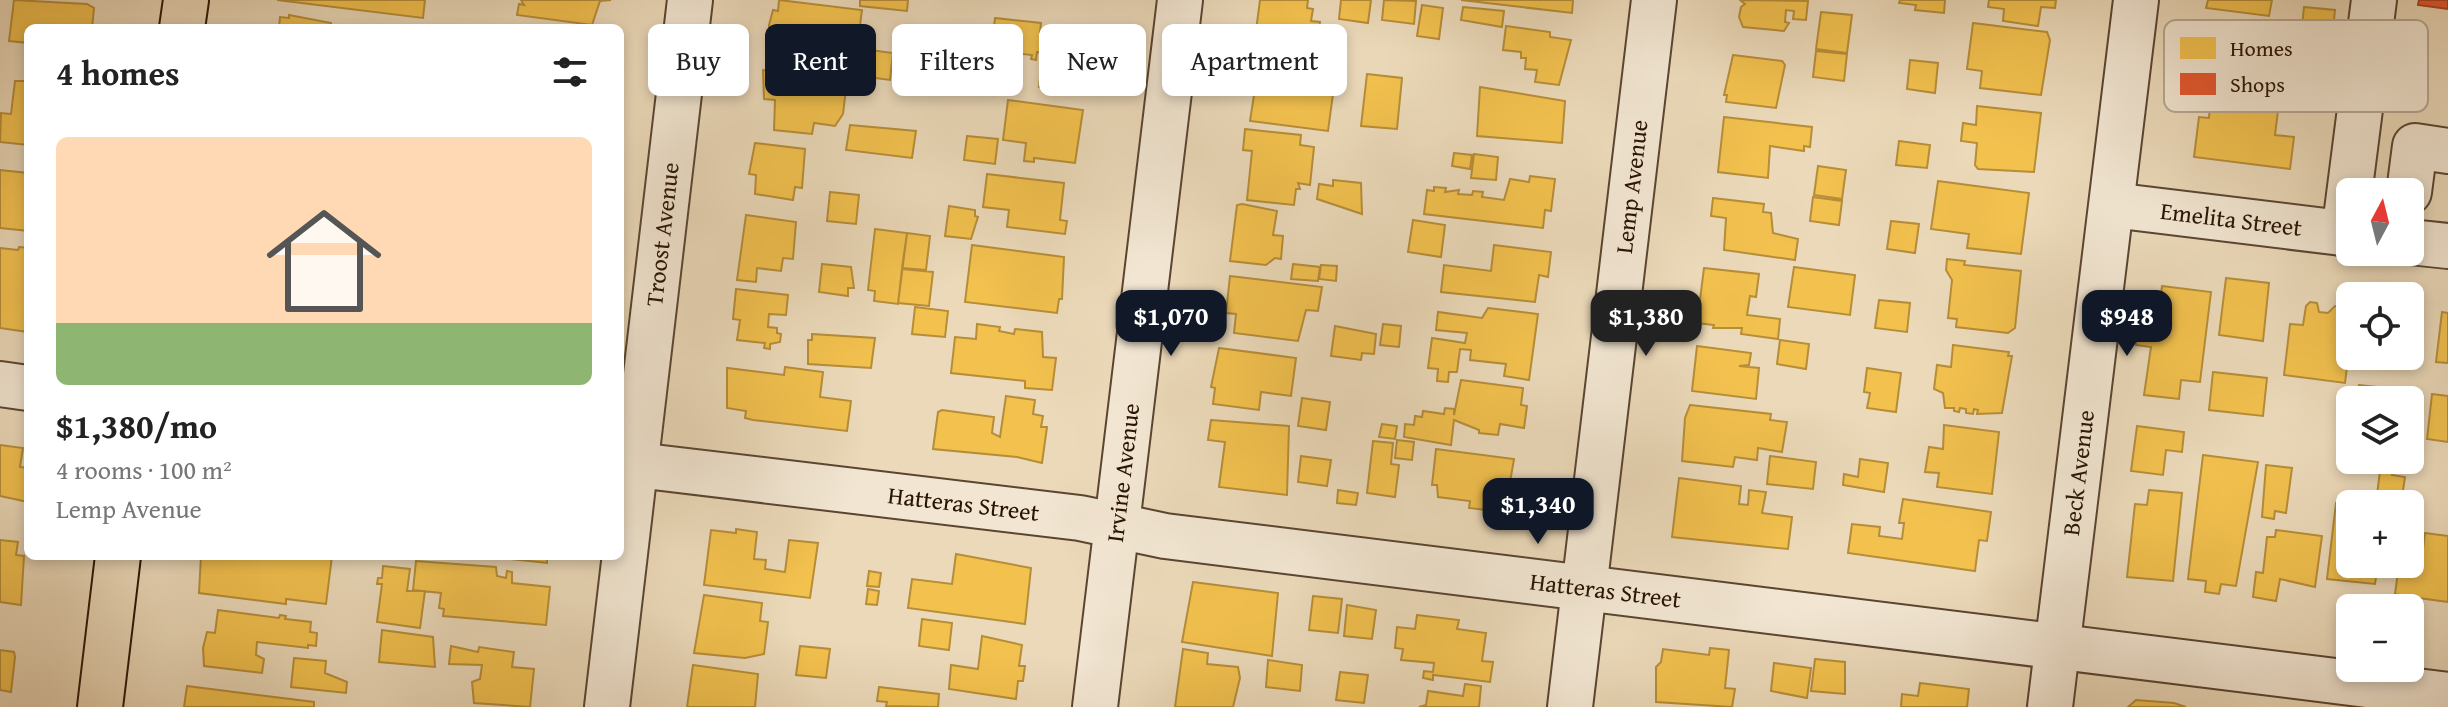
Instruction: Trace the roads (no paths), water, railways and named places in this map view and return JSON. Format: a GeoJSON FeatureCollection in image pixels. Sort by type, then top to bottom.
{"type":"FeatureCollection","features":[{"type":"Feature","properties":{"kind":"main road"},"geometry":{"type":"LineString","coordinates":[[183,24],[186,0]]}},
{"type":"Feature","properties":{"kind":"main road"},"geometry":{"type":"LineString","coordinates":[[100,707],[118,560]]}},
{"type":"Feature","properties":{"kind":"street","name":"Troost Avenue"},"geometry":{"type":"LineString","coordinates":[[624,510],[690,0]]}},
{"type":"Feature","properties":{"kind":"street","name":"Irvine Avenue"},"geometry":{"type":"LineString","coordinates":[[1095,707],[1180,0]]}},
{"type":"Feature","properties":{"kind":"street","name":"Lemp Avenue"},"geometry":{"type":"LineString","coordinates":[[1570,707],[1654,0]]}},
{"type":"Feature","properties":{"kind":"street","name":"Beck Avenue"},"geometry":{"type":"LineString","coordinates":[[2050,707],[2136,0]]}},
{"type":"Feature","properties":{"kind":"street"},"geometry":{"type":"LineString","coordinates":[[2372,20],[2374,0]]}},
{"type":"Feature","properties":{"kind":"street"},"geometry":{"type":"LineString","coordinates":[[2353,178],[2361,112]]}},
{"type":"Feature","properties":{"kind":"street"},"geometry":{"type":"LineString","coordinates":[[2411,178],[2415,146],[2448,151]]}},
{"type":"Feature","properties":{"kind":"street","name":"Emelita Street"},"geometry":{"type":"LineString","coordinates":[[2112,205],[2336,233]]}},
{"type":"Feature","properties":{"kind":"street"},"geometry":{"type":"LineString","coordinates":[[2424,243],[2448,246]]}},
{"type":"Feature","properties":{"kind":"street"},"geometry":{"type":"LineString","coordinates":[[0,384],[24,387]]}},
{"type":"Feature","properties":{"kind":"street","name":"Hatteras Street"},"geometry":{"type":"LineString","coordinates":[[628,464],[1117,525],[1165,536],[1585,585],[2057,646],[2335,694],[2448,695]]}},
{"type":"Feature","properties":{"kind":"street","name":"Troost Avenue"},"geometry":{"type":"LineString","coordinates":[[607,707],[620,560]]}}]}
